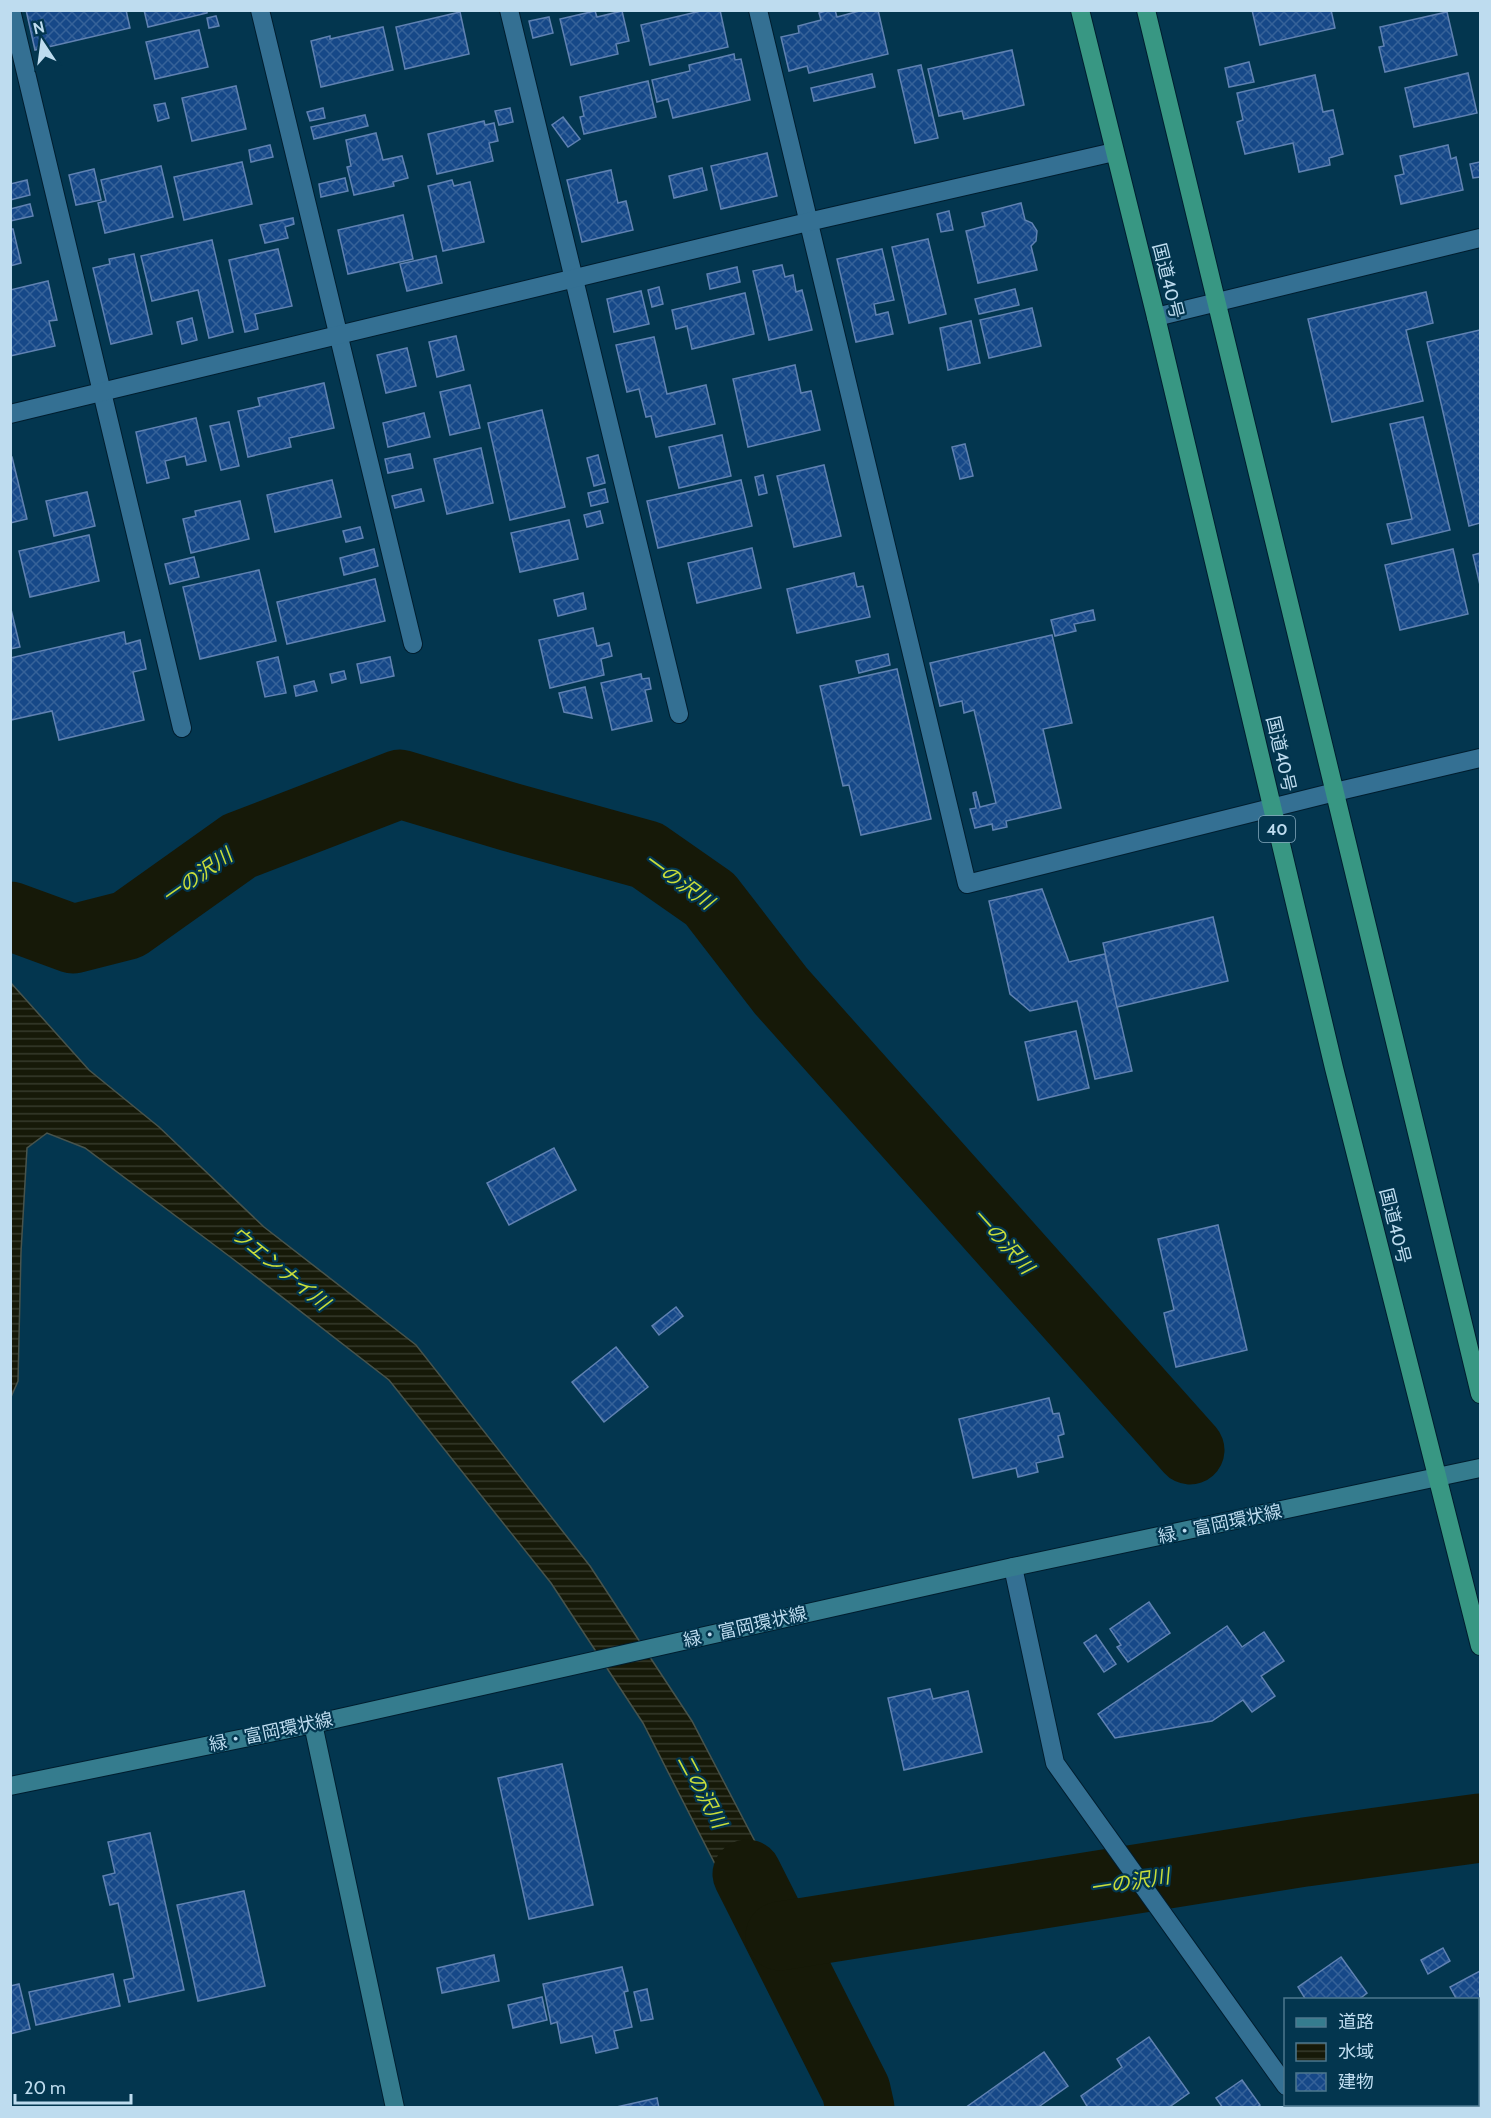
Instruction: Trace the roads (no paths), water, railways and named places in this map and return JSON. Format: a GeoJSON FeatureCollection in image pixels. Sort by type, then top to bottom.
{"type":"FeatureCollection","features":[{"type":"Feature","properties":{"kind":"highway","name":"国道40号"},"geometry":{"type":"LineString","coordinates":[[1080,10],[1156,316],[1334,1068],[1480,1646]]}},
{"type":"Feature","properties":{"kind":"highway"},"geometry":{"type":"LineString","coordinates":[[1146,10],[1480,1394]]}},
{"type":"Feature","properties":{"kind":"street"},"geometry":{"type":"LineString","coordinates":[[12,10],[182,728]]}},
{"type":"Feature","properties":{"kind":"street"},"geometry":{"type":"LineString","coordinates":[[260,10],[413,644]]}},
{"type":"Feature","properties":{"kind":"street"},"geometry":{"type":"LineString","coordinates":[[509,10],[679,714]]}},
{"type":"Feature","properties":{"kind":"street"},"geometry":{"type":"LineString","coordinates":[[758,10],[967,884],[1480,758]]}},
{"type":"Feature","properties":{"kind":"street"},"geometry":{"type":"LineString","coordinates":[[10,414],[808,222],[1114,152]]}},
{"type":"Feature","properties":{"kind":"street"},"geometry":{"type":"LineString","coordinates":[[1156,316],[1480,238]]}},
{"type":"Feature","properties":{"kind":"street","name":"緑・富岡環状線"},"geometry":{"type":"LineString","coordinates":[[10,1786],[313,1724],[1013,1567],[1437,1479],[1480,1468]]}},
{"type":"Feature","properties":{"kind":"street"},"geometry":{"type":"LineString","coordinates":[[1013,1567],[1055,1763],[1284,2083]]}},
{"type":"Feature","properties":{"kind":"street"},"geometry":{"type":"LineString","coordinates":[[313,1724],[395,2108]]}},
{"type":"Feature","properties":{"kind":"water","name":"ウエンナイ川"},"geometry":{"type":"Polygon","coordinates":[[[11,983],[89,1070],[159,1127],[264,1227],[416,1345],[590,1566],[692,1721],[814,1954],[764,1960],[643,1723],[551,1583],[389,1380],[85,1148],[47,1133],[27,1148],[21,1252],[18,1381],[11,1397],[11,983]]]}},
{"type":"Feature","properties":{"kind":"waterway","name":"一の沢川"},"geometry":{"type":"LineString","coordinates":[[10,916],[73,939],[128,925],[239,846],[400,784],[647,855],[710,899],[781,991],[1190,1450]]}},
{"type":"Feature","properties":{"kind":"waterway","name":"一の沢川"},"geometry":{"type":"LineString","coordinates":[[780,1936],[1305,1852],[1480,1828]]}},
{"type":"Feature","properties":{"kind":"waterway","name":"二の沢川"},"geometry":{"type":"LineString","coordinates":[[747,1874],[856,2090],[860,2108]]}}]}
